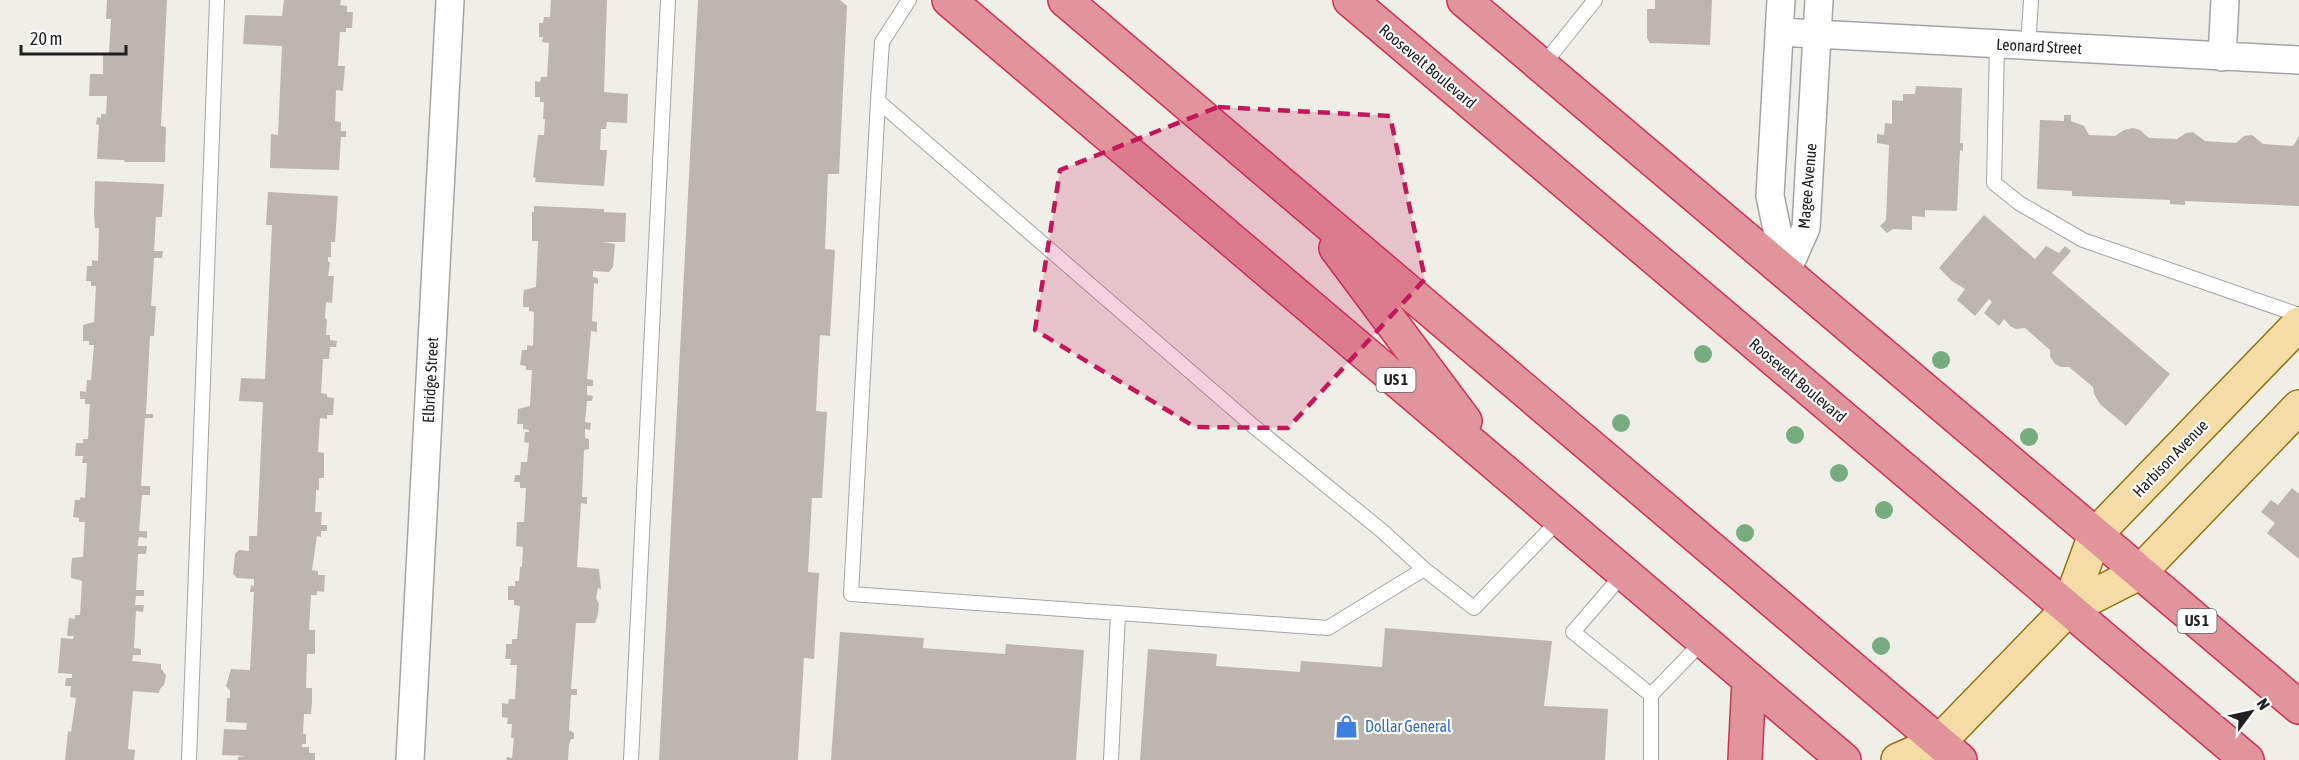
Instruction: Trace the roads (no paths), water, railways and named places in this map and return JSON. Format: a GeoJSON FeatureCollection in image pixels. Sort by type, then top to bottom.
{"type":"FeatureCollection","features":[{"type":"Feature","properties":{"kind":"highway","name":"US 1"},"geometry":{"type":"LineString","coordinates":[[949,0],[1844,760]]}},
{"type":"Feature","properties":{"kind":"highway"},"geometry":{"type":"LineString","coordinates":[[1065,0],[1944,754]]}},
{"type":"Feature","properties":{"kind":"highway","name":"Roosevelt Boulevard"},"geometry":{"type":"LineString","coordinates":[[1350,0],[2247,760]]}},
{"type":"Feature","properties":{"kind":"highway","name":"US 1"},"geometry":{"type":"LineString","coordinates":[[1464,0],[2299,707]]}},
{"type":"Feature","properties":{"kind":"highway"},"geometry":{"type":"LineString","coordinates":[[1301,201],[1499,467]]}},
{"type":"Feature","properties":{"kind":"highway"},"geometry":{"type":"LineString","coordinates":[[1745,760],[1749,679]]}},
{"type":"Feature","properties":{"kind":"main road","name":"Harbison Avenue"},"geometry":{"type":"LineString","coordinates":[[1898,760],[1944,754],[2068,609],[2095,535],[2299,324]]}},
{"type":"Feature","properties":{"kind":"main road","name":"Harbison Avenue"},"geometry":{"type":"LineString","coordinates":[[2068,609],[2139,573],[2297,414]]}},
{"type":"Feature","properties":{"kind":"street","name":"Elbridge Street"},"geometry":{"type":"LineString","coordinates":[[410,760],[450,0]]}},
{"type":"Feature","properties":{"kind":"street","name":"Magee Avenue"},"geometry":{"type":"LineString","coordinates":[[1781,0],[1770,196],[1786,273]]}},
{"type":"Feature","properties":{"kind":"street","name":"Magee Avenue"},"geometry":{"type":"LineString","coordinates":[[1786,273],[1806,228],[1819,0]]}},
{"type":"Feature","properties":{"kind":"street"},"geometry":{"type":"LineString","coordinates":[[2222,57],[2225,0]]}},
{"type":"Feature","properties":{"kind":"street","name":"Leonard Street"},"geometry":{"type":"LineString","coordinates":[[1779,32],[2299,60]]}},
{"type":"Feature","properties":{"kind":"lane"},"geometry":{"type":"LineString","coordinates":[[189,760],[217,0]]}},
{"type":"Feature","properties":{"kind":"lane"},"geometry":{"type":"LineString","coordinates":[[631,760],[668,0]]}},
{"type":"Feature","properties":{"kind":"lane"},"geometry":{"type":"LineString","coordinates":[[909,0],[882,42],[851,594],[1328,628],[1424,569]]}},
{"type":"Feature","properties":{"kind":"lane"},"geometry":{"type":"LineString","coordinates":[[1542,66],[1595,0]]}},
{"type":"Feature","properties":{"kind":"lane"},"geometry":{"type":"LineString","coordinates":[[2028,46],[2031,0]]}},
{"type":"Feature","properties":{"kind":"lane"},"geometry":{"type":"LineString","coordinates":[[1997,44],[1994,183],[2019,203],[2083,240],[2299,315]]}},
{"type":"Feature","properties":{"kind":"lane"},"geometry":{"type":"LineString","coordinates":[[879,101],[1252,425],[1474,608],[1560,519]]}},
{"type":"Feature","properties":{"kind":"lane"},"geometry":{"type":"LineString","coordinates":[[1624,573],[1573,632],[1651,695]]}},
{"type":"Feature","properties":{"kind":"lane"},"geometry":{"type":"LineString","coordinates":[[1112,760],[1118,613]]}},
{"type":"Feature","properties":{"kind":"lane"},"geometry":{"type":"LineString","coordinates":[[1651,760],[1651,695],[1704,641]]}},
{"type":"Feature","properties":{"kind":"place","name":"Dollar General"},"geometry":{"type":"Point","coordinates":[1347,726]}}]}
